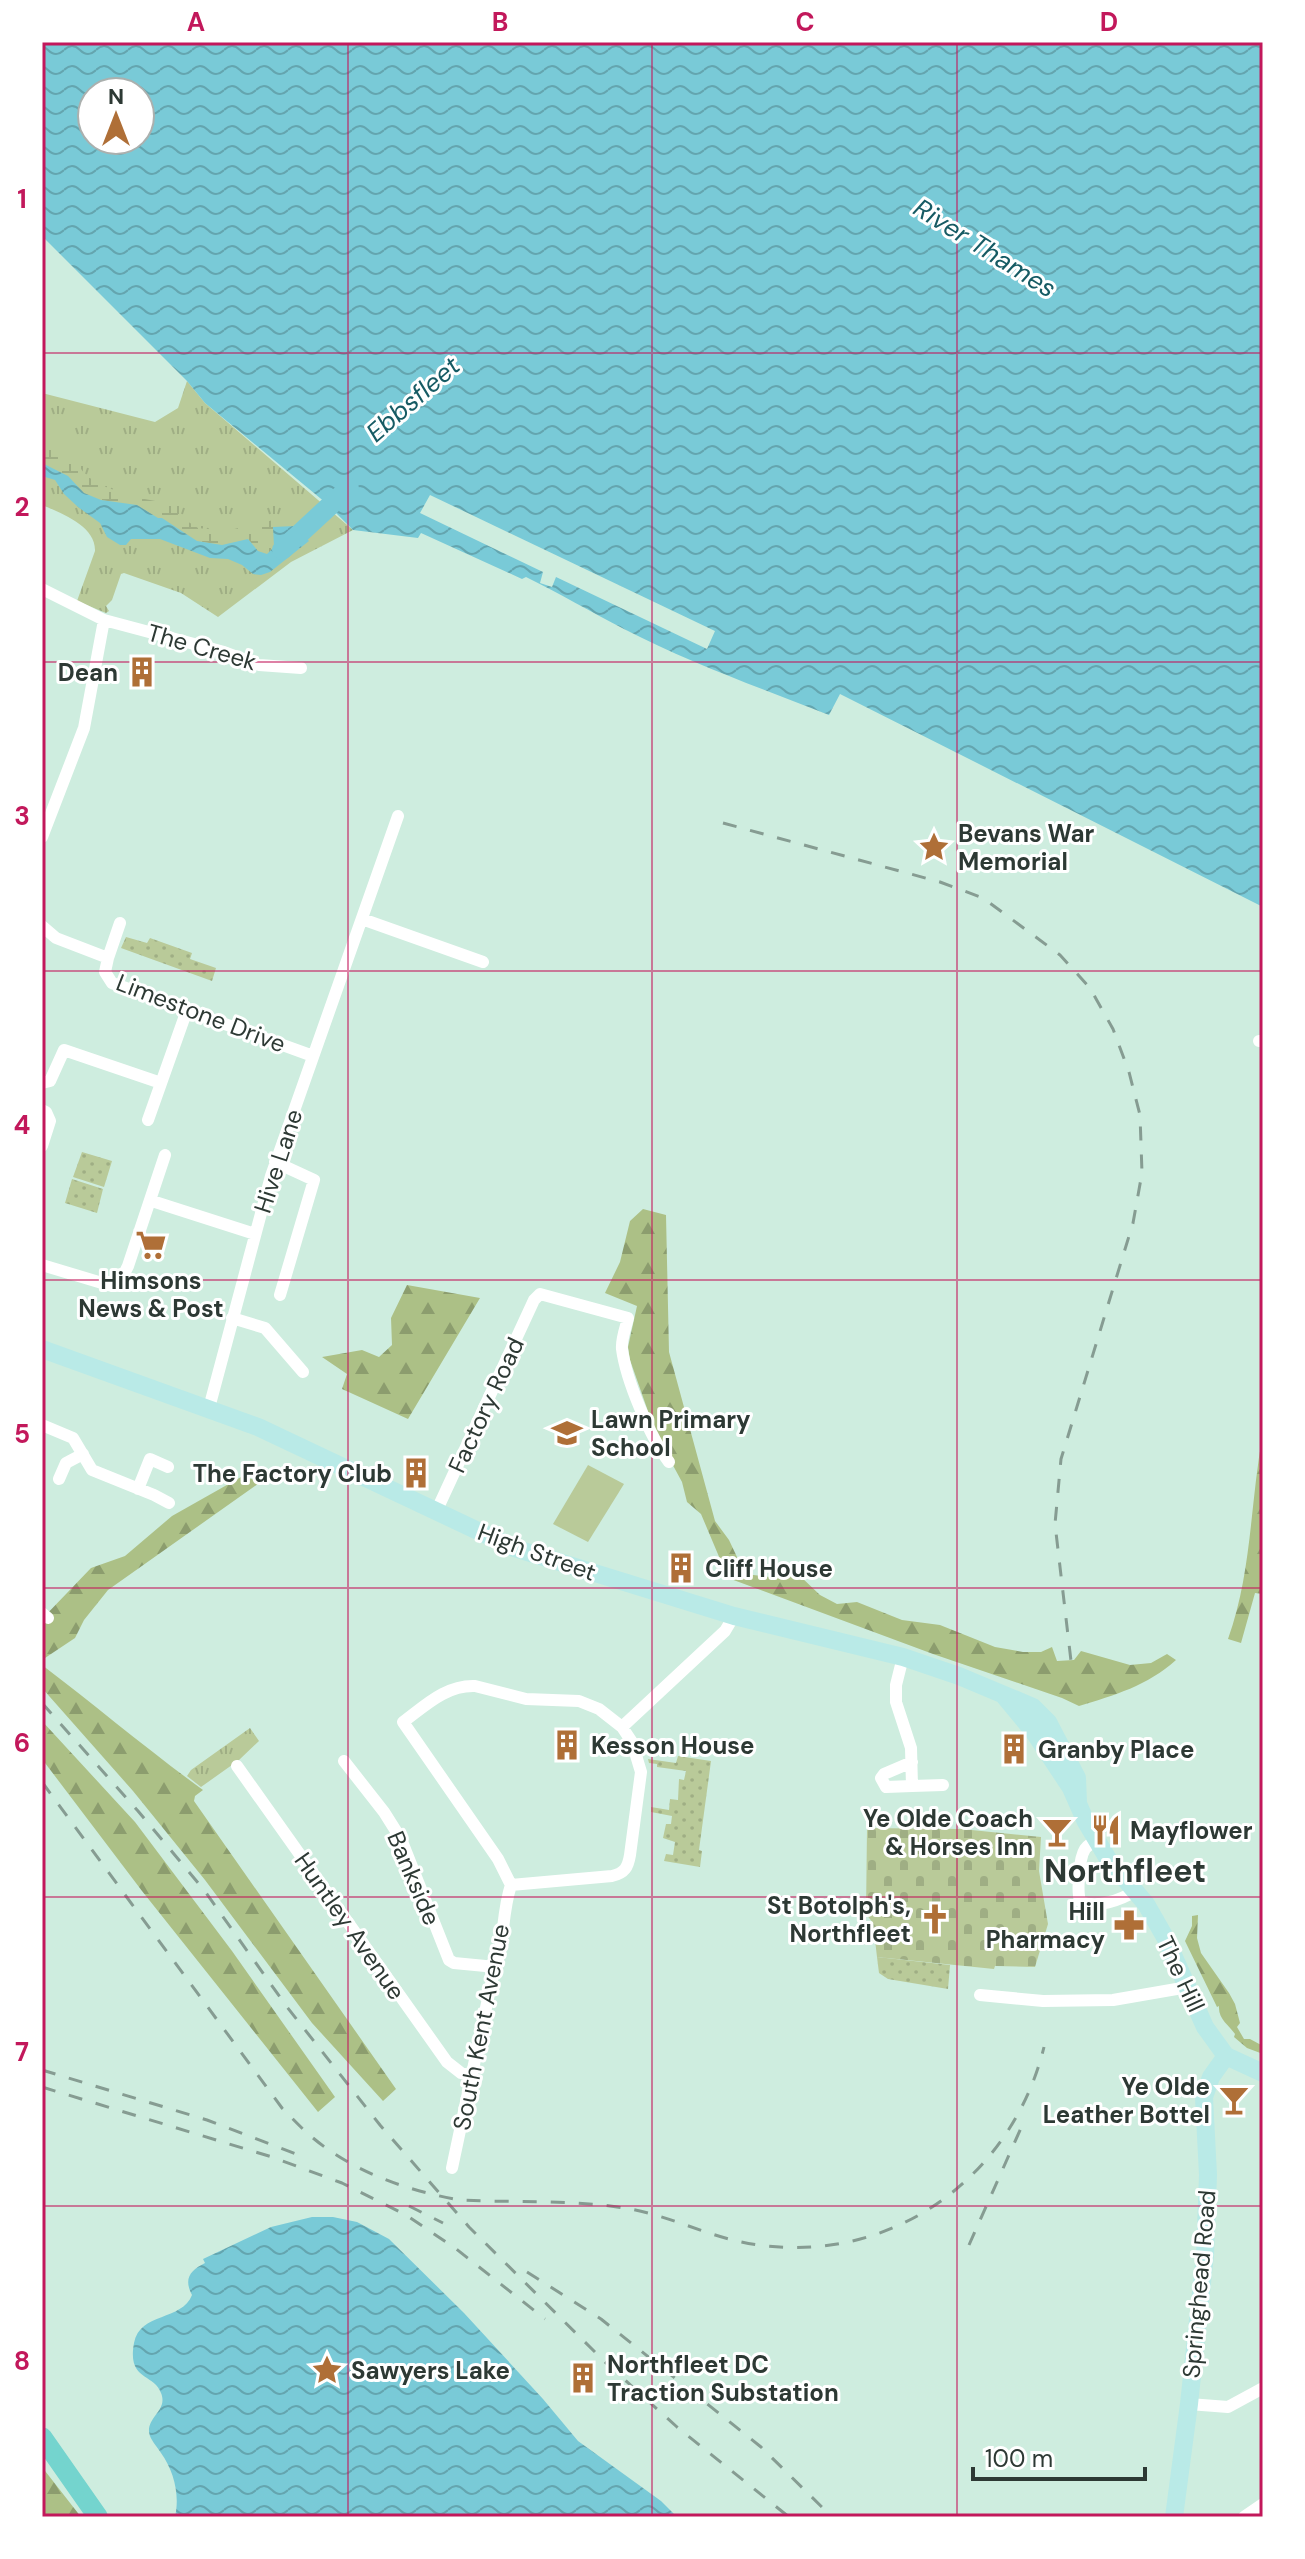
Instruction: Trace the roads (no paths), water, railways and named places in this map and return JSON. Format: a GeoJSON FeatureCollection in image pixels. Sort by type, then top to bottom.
{"type":"FeatureCollection","features":[{"type":"Feature","properties":{"kind":"main road","name":"High Street"},"geometry":{"type":"LineString","coordinates":[[42,1349],[209,1408],[288,1440],[521,1550],[734,1616],[903,1657],[959,1676],[1002,1694],[1034,1732]]}},
{"type":"Feature","properties":{"kind":"main road"},"geometry":{"type":"LineString","coordinates":[[1002,1694],[1033,1707],[1048,1722],[1077,1778],[1078,1803]]}},
{"type":"Feature","properties":{"kind":"main road","name":"The Hill"},"geometry":{"type":"LineString","coordinates":[[1034,1732],[1071,1788],[1096,1841],[1162,1931],[1205,2027],[1226,2056]]}},
{"type":"Feature","properties":{"kind":"main road"},"geometry":{"type":"LineString","coordinates":[[1226,2056],[1263,2074]]}},
{"type":"Feature","properties":{"kind":"main road","name":"Springhead Road"},"geometry":{"type":"LineString","coordinates":[[1174,2517],[1189,2404],[1208,2208],[1204,2097],[1211,2077],[1226,2056]]}},
{"type":"Feature","properties":{"kind":"main road"},"geometry":{"type":"LineString","coordinates":[[42,2437],[98,2517]]}},
{"type":"Feature","properties":{"kind":"street","name":"The Creek"},"geometry":{"type":"LineString","coordinates":[[42,589],[104,620],[224,652],[259,665],[301,668]]}},
{"type":"Feature","properties":{"kind":"street"},"geometry":{"type":"LineString","coordinates":[[42,837],[84,728],[104,620]]}},
{"type":"Feature","properties":{"kind":"street","name":"Hive Lane"},"geometry":{"type":"LineString","coordinates":[[209,1408],[275,1162],[398,816]]}},
{"type":"Feature","properties":{"kind":"street"},"geometry":{"type":"LineString","coordinates":[[362,919],[483,962]]}},
{"type":"Feature","properties":{"kind":"street"},"geometry":{"type":"LineString","coordinates":[[42,926],[56,938],[108,958],[120,923]]}},
{"type":"Feature","properties":{"kind":"street","name":"Limestone Drive"},"geometry":{"type":"LineString","coordinates":[[108,958],[105,972],[111,982],[313,1056]]}},
{"type":"Feature","properties":{"kind":"street"},"geometry":{"type":"LineString","coordinates":[[148,1120],[187,1010]]}},
{"type":"Feature","properties":{"kind":"street"},"geometry":{"type":"LineString","coordinates":[[42,1083],[51,1080],[64,1050],[161,1083]]}},
{"type":"Feature","properties":{"kind":"street"},"geometry":{"type":"LineString","coordinates":[[42,1110],[50,1121],[42,1146]]}},
{"type":"Feature","properties":{"kind":"street"},"geometry":{"type":"LineString","coordinates":[[42,1265],[112,1286],[119,1284],[152,1201],[165,1155]]}},
{"type":"Feature","properties":{"kind":"street"},"geometry":{"type":"LineString","coordinates":[[275,1162],[314,1180],[280,1295]]}},
{"type":"Feature","properties":{"kind":"street"},"geometry":{"type":"LineString","coordinates":[[152,1201],[255,1234]]}},
{"type":"Feature","properties":{"kind":"street","name":"Factory Road"},"geometry":{"type":"LineString","coordinates":[[436,1512],[538,1294],[628,1318],[621,1345],[627,1372],[657,1446],[669,1462]]}},
{"type":"Feature","properties":{"kind":"street"},"geometry":{"type":"LineString","coordinates":[[232,1318],[265,1328],[303,1372]]}},
{"type":"Feature","properties":{"kind":"street"},"geometry":{"type":"LineString","coordinates":[[42,1425],[71,1437],[92,1470],[169,1503]]}},
{"type":"Feature","properties":{"kind":"street"},"geometry":{"type":"LineString","coordinates":[[59,1479],[66,1463],[83,1454]]}},
{"type":"Feature","properties":{"kind":"street"},"geometry":{"type":"LineString","coordinates":[[138,1489],[150,1459],[168,1467]]}},
{"type":"Feature","properties":{"kind":"street"},"geometry":{"type":"LineString","coordinates":[[622,1727],[723,1633],[734,1616]]}},
{"type":"Feature","properties":{"kind":"street"},"geometry":{"type":"LineString","coordinates":[[903,1657],[896,1685],[896,1702],[911,1748],[912,1786]]}},
{"type":"Feature","properties":{"kind":"street"},"geometry":{"type":"LineString","coordinates":[[472,1686],[526,1699],[582,1701],[607,1714],[622,1727],[636,1752],[642,1775],[627,1868],[615,1875],[511,1885],[498,1859],[403,1722],[442,1693],[472,1686]]}},
{"type":"Feature","properties":{"kind":"street","name":"Bankside"},"geometry":{"type":"LineString","coordinates":[[344,1761],[401,1839],[449,1960],[496,1967]]}},
{"type":"Feature","properties":{"kind":"street"},"geometry":{"type":"LineString","coordinates":[[912,1762],[884,1774],[881,1778],[886,1787],[943,1785]]}},
{"type":"Feature","properties":{"kind":"street","name":"Huntley Avenue"},"geometry":{"type":"LineString","coordinates":[[237,1766],[447,2062],[458,2071],[472,2076]]}},
{"type":"Feature","properties":{"kind":"street"},"geometry":{"type":"LineString","coordinates":[[1096,1841],[1083,1853],[1078,1887],[1080,1901],[1097,1904],[1122,1898],[1135,1891]]}},
{"type":"Feature","properties":{"kind":"street","name":"South Kent Avenue"},"geometry":{"type":"LineString","coordinates":[[452,2168],[501,1951],[505,1906],[511,1885]]}},
{"type":"Feature","properties":{"kind":"street"},"geometry":{"type":"LineString","coordinates":[[980,1995],[1043,2001],[1113,2000],[1188,1987]]}},
{"type":"Feature","properties":{"kind":"street"},"geometry":{"type":"LineString","coordinates":[[1189,2404],[1228,2407],[1263,2388]]}},
{"type":"Feature","properties":{"kind":"street"},"geometry":{"type":"LineString","coordinates":[[1244,2517],[1263,2504]]}},
{"type":"Feature","properties":{"kind":"water","name":"River Thames"},"geometry":{"type":"Polygon","coordinates":[[[42,42],[1263,42],[1263,907],[840,694],[829,715],[674,653],[526,577],[522,579],[421,533],[418,538],[353,530],[326,503],[205,403],[187,381],[42,236],[42,42]]]}},
{"type":"Feature","properties":{"kind":"water"},"geometry":{"type":"Polygon","coordinates":[[[42,463],[68,476],[84,493],[101,500],[137,505],[197,541],[222,545],[248,539],[258,551],[267,554],[274,547],[273,527],[295,526],[309,541],[270,572],[261,575],[253,574],[228,559],[210,558],[160,539],[131,539],[126,545],[120,545],[107,537],[100,523],[64,494],[55,480],[42,476],[42,463]]]}},
{"type":"Feature","properties":{"kind":"water","name":"Sawyers Lake"},"geometry":{"type":"Polygon","coordinates":[[[312,2217],[357,2222],[389,2239],[464,2313],[578,2441],[661,2501],[677,2517],[175,2517],[177,2500],[172,2475],[149,2432],[162,2404],[161,2393],[134,2364],[134,2343],[138,2333],[152,2321],[187,2303],[192,2295],[188,2279],[205,2263],[203,2259],[271,2227],[312,2217]]]}},
{"type":"Feature","properties":{"kind":"waterway","name":"Ebbsfleet"},"geometry":{"type":"LineString","coordinates":[[282,550],[349,488]]}},
{"type":"Feature","properties":{"kind":"railway"},"geometry":{"type":"LineString","coordinates":[[723,823],[940,882],[983,898],[1060,955],[1090,988],[1113,1029],[1140,1115],[1142,1173],[1133,1223],[1061,1459],[1055,1524],[1071,1661]]}},
{"type":"Feature","properties":{"kind":"railway"},"geometry":{"type":"LineString","coordinates":[[42,1703],[204,1890],[287,2007],[380,2125],[469,2227],[606,2363],[677,2427],[789,2517]]}},
{"type":"Feature","properties":{"kind":"railway"},"geometry":{"type":"LineString","coordinates":[[42,1782],[282,2108],[313,2138],[346,2161],[382,2178],[421,2191],[460,2200],[567,2203],[630,2209],[758,2245],[808,2247],[855,2240],[899,2225],[940,2202],[975,2172],[1005,2135],[1028,2094],[1044,2047]]}},
{"type":"Feature","properties":{"kind":"railway"},"geometry":{"type":"LineString","coordinates":[[42,2070],[207,2120],[296,2154]]}},
{"type":"Feature","properties":{"kind":"railway"},"geometry":{"type":"LineString","coordinates":[[42,2087],[272,2157],[342,2183],[406,2215],[455,2248],[545,2319]]}},
{"type":"Feature","properties":{"kind":"railway"},"geometry":{"type":"LineString","coordinates":[[969,2245],[1021,2128]]}},
{"type":"Feature","properties":{"kind":"railway"},"geometry":{"type":"LineString","coordinates":[[409,2206],[443,2223]]}},
{"type":"Feature","properties":{"kind":"railway"},"geometry":{"type":"LineString","coordinates":[[527,2272],[601,2319],[761,2447],[832,2517]]}},
{"type":"Feature","properties":{"kind":"place","name":"Dean"},"geometry":{"type":"Point","coordinates":[142,672]}},
{"type":"Feature","properties":{"kind":"place","name":"Bevans War Memorial"},"geometry":{"type":"Point","coordinates":[934,847]}},
{"type":"Feature","properties":{"kind":"place","name":"Himsons News & Post"},"geometry":{"type":"Point","coordinates":[151,1245]}},
{"type":"Feature","properties":{"kind":"place","name":"Lawn Primary School"},"geometry":{"type":"Point","coordinates":[567,1433]}},
{"type":"Feature","properties":{"kind":"place","name":"The Factory Club"},"geometry":{"type":"Point","coordinates":[416,1473]}},
{"type":"Feature","properties":{"kind":"place","name":"Cliff House"},"geometry":{"type":"Point","coordinates":[681,1568]}},
{"type":"Feature","properties":{"kind":"place","name":"Kesson House"},"geometry":{"type":"Point","coordinates":[567,1745]}},
{"type":"Feature","properties":{"kind":"place","name":"Granby Place"},"geometry":{"type":"Point","coordinates":[1014,1749]}},
{"type":"Feature","properties":{"kind":"place","name":"Mayflower"},"geometry":{"type":"Point","coordinates":[1106,1830]}},
{"type":"Feature","properties":{"kind":"place","name":"Ye Olde Coach & Horses Inn"},"geometry":{"type":"Point","coordinates":[1057,1832]}},
{"type":"Feature","properties":{"kind":"place","name":"St Botolph's, Northfleet"},"geometry":{"type":"Point","coordinates":[935,1919]}},
{"type":"Feature","properties":{"kind":"place","name":"Hill Pharmacy"},"geometry":{"type":"Point","coordinates":[1129,1925]}},
{"type":"Feature","properties":{"kind":"place","name":"Ye Olde Leather Bottel"},"geometry":{"type":"Point","coordinates":[1234,2100]}},
{"type":"Feature","properties":{"kind":"place","name":"Sawyers Lake"},"geometry":{"type":"Point","coordinates":[327,2370]}},
{"type":"Feature","properties":{"kind":"place","name":"Northfleet DC Traction Substation"},"geometry":{"type":"Point","coordinates":[583,2378]}},
{"type":"Feature","properties":{"kind":"district","name":"Northfleet"},"geometry":{"type":"Point","coordinates":[1125,1871]}}]}
